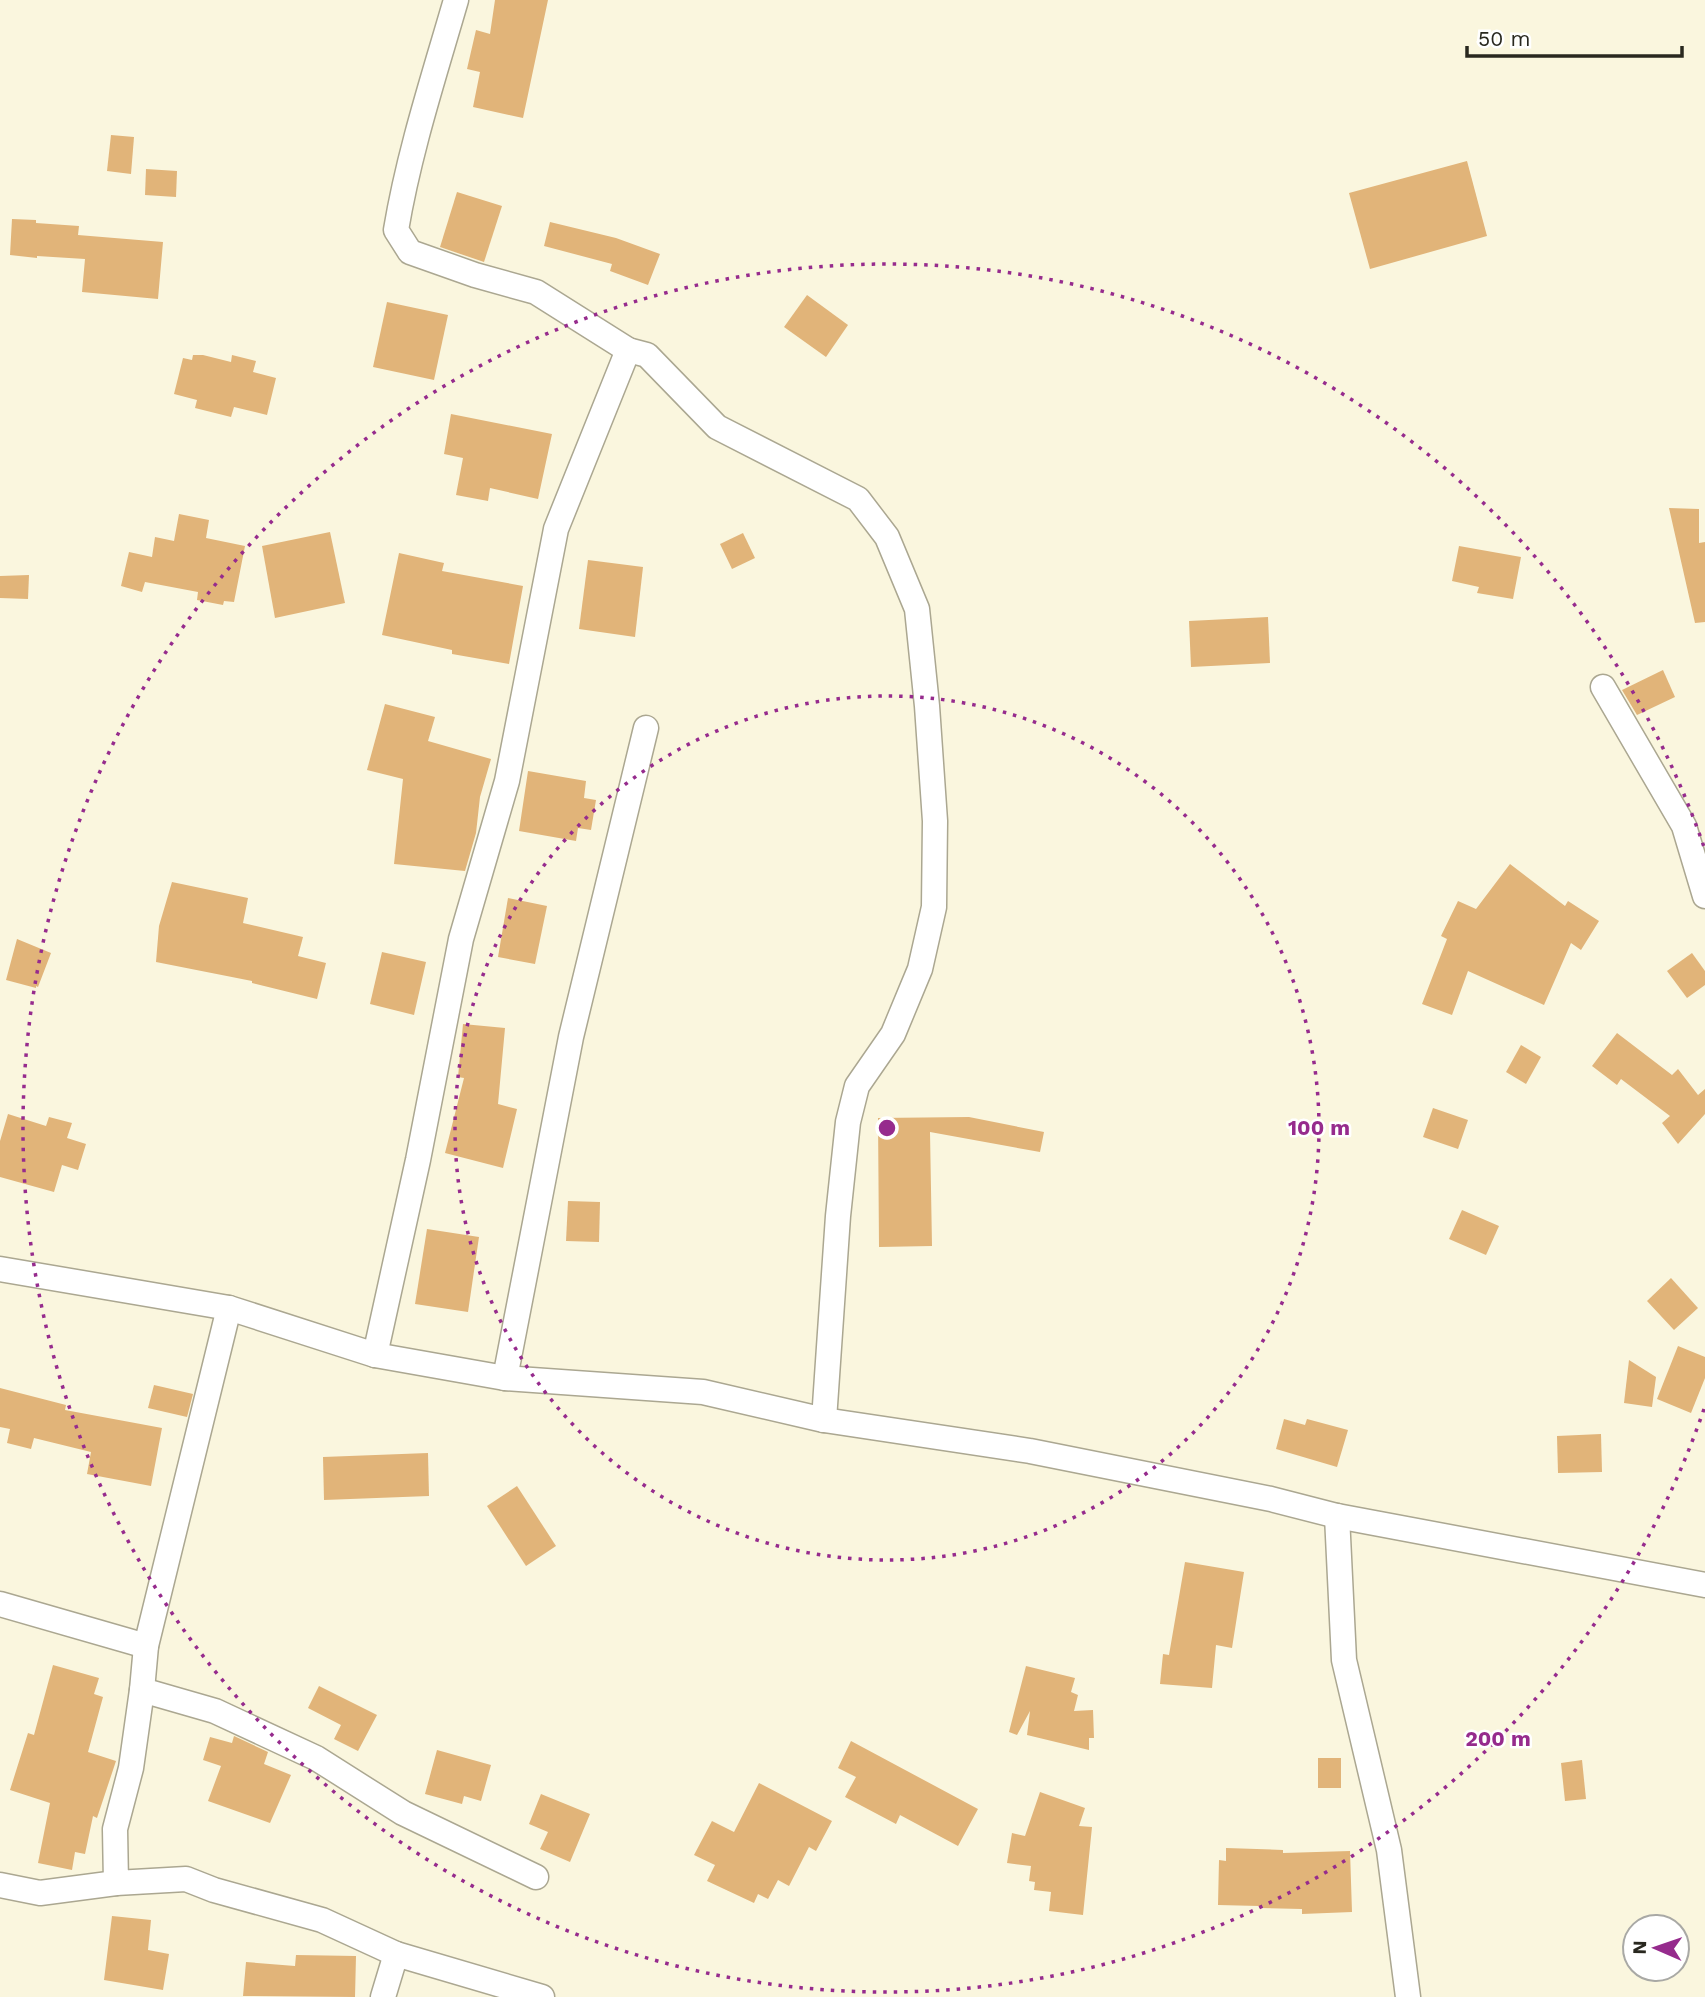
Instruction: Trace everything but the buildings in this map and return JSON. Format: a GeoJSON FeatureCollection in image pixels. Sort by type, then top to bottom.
{"type":"FeatureCollection","features":[{"type":"Feature","properties":{"kind":"street"},"geometry":{"type":"LineString","coordinates":[[456,0],[410,158],[396,230],[410,252],[475,275],[536,292],[628,350],[647,355],[717,427],[858,499],[887,537],[917,609],[935,821],[934,907],[920,969],[893,1034],[857,1086],[848,1122],[838,1216],[824,1420]]}},
{"type":"Feature","properties":{"kind":"street"},"geometry":{"type":"LineString","coordinates":[[375,1355],[418,1160],[461,939],[507,781],[556,529],[628,350]]}},
{"type":"Feature","properties":{"kind":"street"},"geometry":{"type":"LineString","coordinates":[[1603,687],[1684,826],[1705,896]]}},
{"type":"Feature","properties":{"kind":"street"},"geometry":{"type":"LineString","coordinates":[[505,1378],[571,1037],[646,728]]}},
{"type":"Feature","properties":{"kind":"street"},"geometry":{"type":"LineString","coordinates":[[0,1269],[229,1308],[375,1355],[505,1378],[703,1392],[824,1420],[1030,1451],[1271,1499],[1336,1516],[1705,1585]]}},
{"type":"Feature","properties":{"kind":"street"},"geometry":{"type":"LineString","coordinates":[[117,1883],[115,1829],[131,1768],[146,1646],[229,1308]]}},
{"type":"Feature","properties":{"kind":"street"},"geometry":{"type":"LineString","coordinates":[[1336,1516],[1345,1660],[1390,1850],[1408,1997]]}},
{"type":"Feature","properties":{"kind":"street"},"geometry":{"type":"LineString","coordinates":[[0,1604],[146,1646]]}},
{"type":"Feature","properties":{"kind":"street"},"geometry":{"type":"LineString","coordinates":[[142,1690],[215,1711],[316,1758],[403,1813],[537,1877]]}},
{"type":"Feature","properties":{"kind":"street"},"geometry":{"type":"LineString","coordinates":[[0,1885],[40,1893],[117,1883],[186,1879],[214,1890],[322,1920],[396,1954],[542,1997]]}},
{"type":"Feature","properties":{"kind":"street"},"geometry":{"type":"LineString","coordinates":[[383,1997],[396,1954]]}}]}
